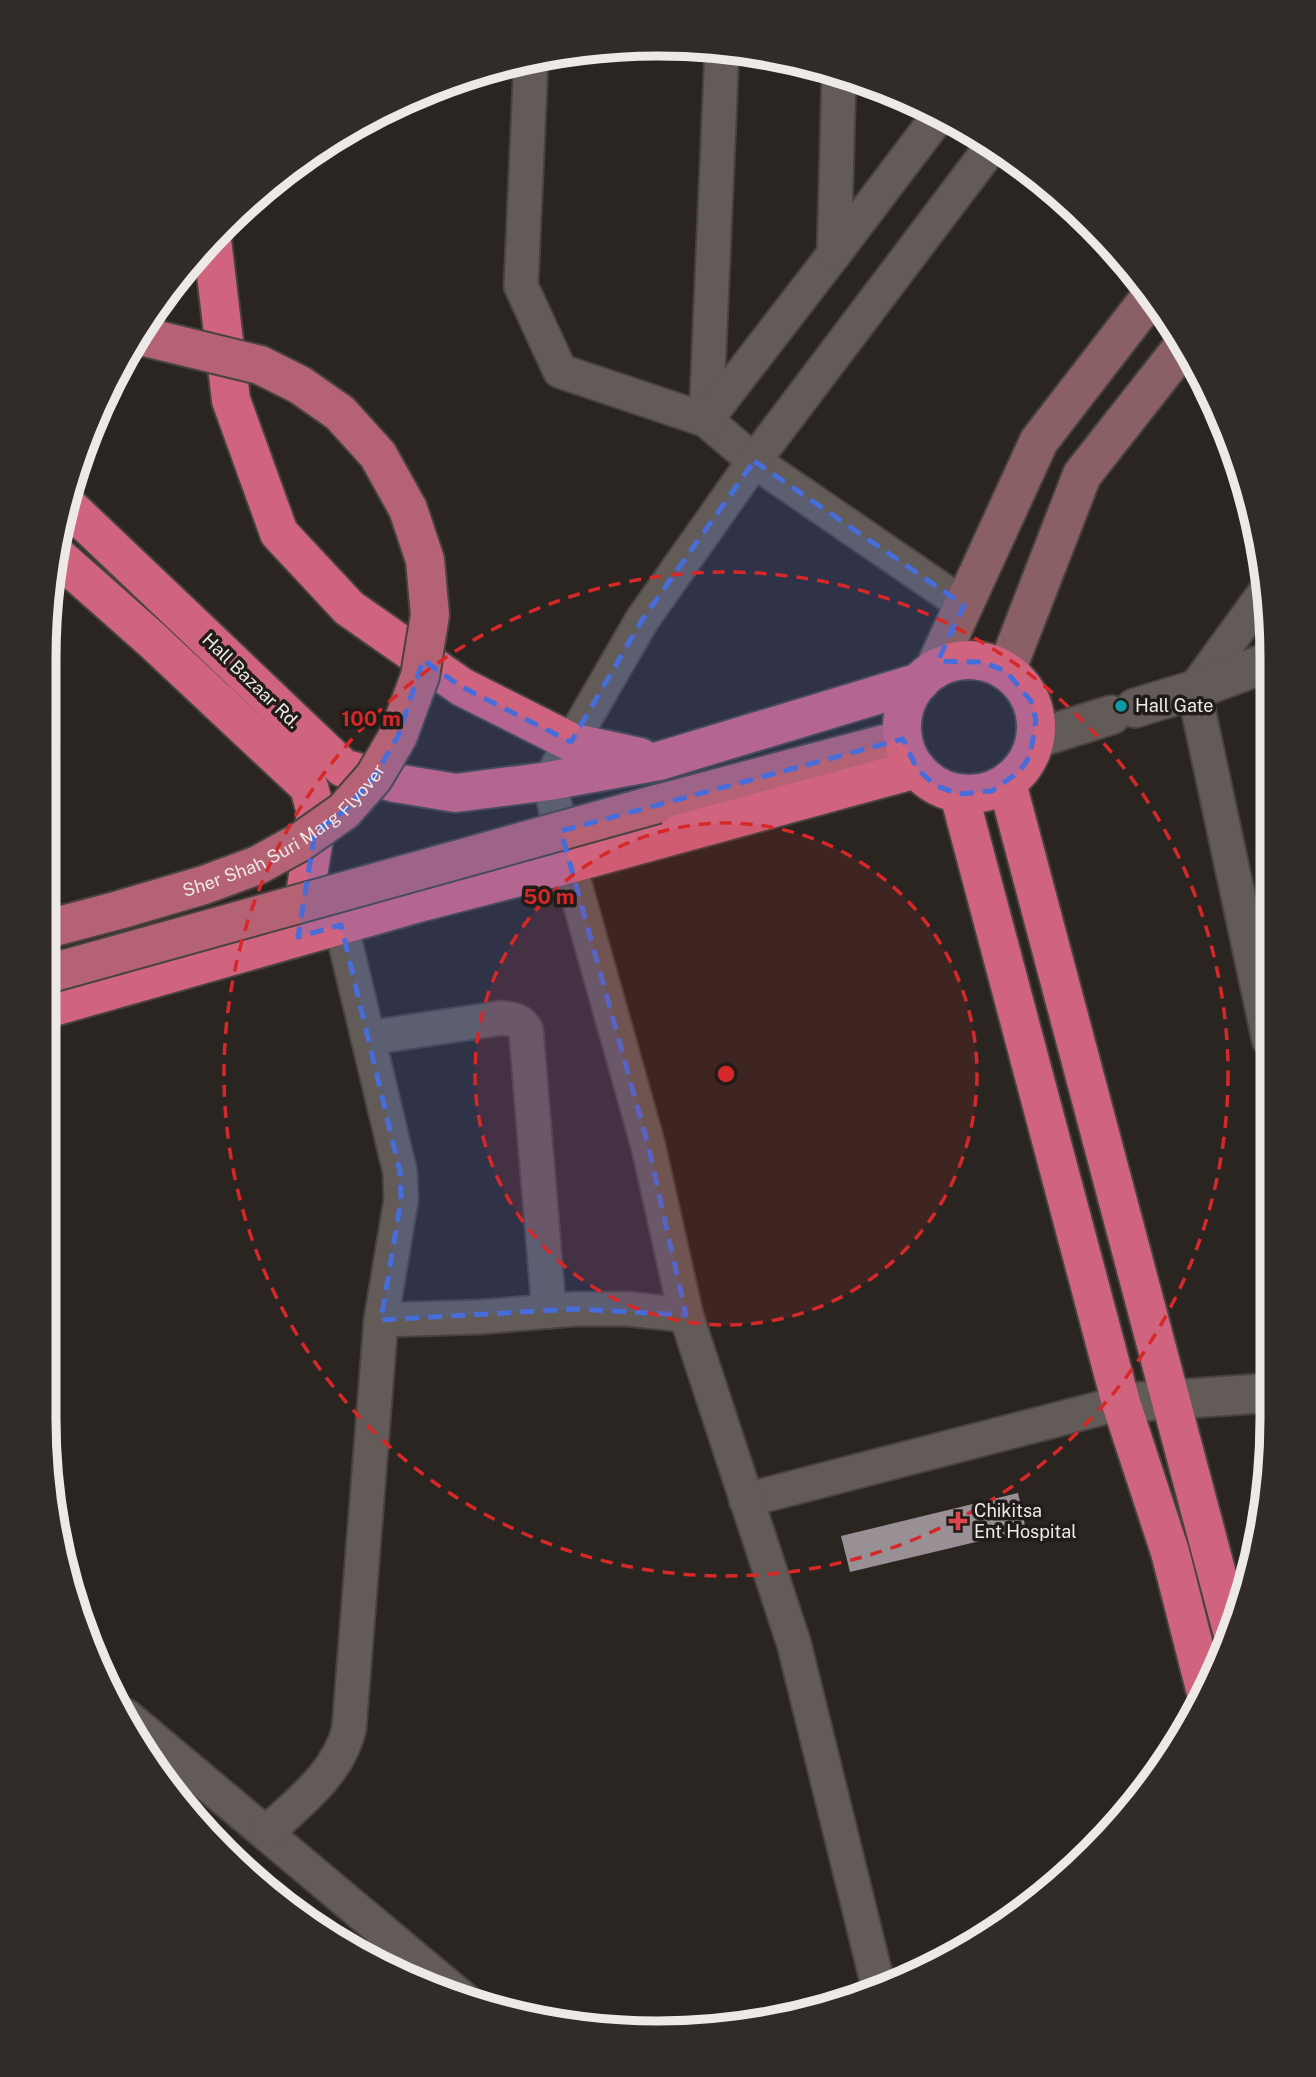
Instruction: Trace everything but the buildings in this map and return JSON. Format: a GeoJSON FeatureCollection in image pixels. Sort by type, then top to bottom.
{"type":"FeatureCollection","features":[{"type":"Feature","properties":{"kind":"highway"},"geometry":{"type":"LineString","coordinates":[[213,252],[230,400],[279,533],[349,608],[461,687],[571,742],[659,761]]}},
{"type":"Feature","properties":{"kind":"highway","name":"Hall Bazaar Rd."},"geometry":{"type":"LineString","coordinates":[[75,512],[343,768],[395,783],[456,793],[549,781],[659,761],[927,676]]}},
{"type":"Feature","properties":{"kind":"highway"},"geometry":{"type":"LineString","coordinates":[[64,562],[151,639],[309,787],[315,809],[315,832],[298,937]]}},
{"type":"Feature","properties":{"kind":"highway"},"geometry":{"type":"LineString","coordinates":[[958,661],[982,662],[1006,671],[1020,684],[1031,701],[1036,720],[1035,739],[1030,756],[1020,771],[1007,783],[992,791],[959,794],[936,786],[910,754],[903,718],[908,699],[927,676],[958,661]]}},
{"type":"Feature","properties":{"kind":"highway"},"geometry":{"type":"LineString","coordinates":[[56,1006],[569,864],[910,754]]}},
{"type":"Feature","properties":{"kind":"highway"},"geometry":{"type":"LineString","coordinates":[[1007,783],[1228,1614]]}},
{"type":"Feature","properties":{"kind":"highway"},"geometry":{"type":"LineString","coordinates":[[959,794],[1121,1404],[1170,1552],[1202,1676]]}},
{"type":"Feature","properties":{"kind":"main road"},"geometry":{"type":"LineString","coordinates":[[927,676],[964,604],[1039,441],[1145,304]]}},
{"type":"Feature","properties":{"kind":"main road","name":"Sher Shah Suri Marg Flyover"},"geometry":{"type":"LineString","coordinates":[[56,927],[119,911],[258,865],[300,842],[344,811],[374,777],[398,736],[420,676],[430,615],[425,560],[408,509],[378,455],[340,413],[300,385],[260,365],[149,338]]}},
{"type":"Feature","properties":{"kind":"main road"},"geometry":{"type":"LineString","coordinates":[[1006,671],[1082,475],[1177,354]]}},
{"type":"Feature","properties":{"kind":"main road"},"geometry":{"type":"LineString","coordinates":[[56,971],[657,804],[910,754]]}},
{"type":"Feature","properties":{"kind":"street"},"geometry":{"type":"LineString","coordinates":[[706,420],[722,59]]}},
{"type":"Feature","properties":{"kind":"street"},"geometry":{"type":"LineString","coordinates":[[531,70],[521,286],[560,371],[706,420],[754,461],[964,604]]}},
{"type":"Feature","properties":{"kind":"street"},"geometry":{"type":"LineString","coordinates":[[834,254],[839,84]]}},
{"type":"Feature","properties":{"kind":"street"},"geometry":{"type":"LineString","coordinates":[[706,420],[933,123]]}},
{"type":"Feature","properties":{"kind":"street"},"geometry":{"type":"LineString","coordinates":[[877,1979],[794,1644],[686,1315],[648,1145],[569,864],[549,781],[642,620],[754,461],[986,154]]}},
{"type":"Feature","properties":{"kind":"street"},"geometry":{"type":"LineString","coordinates":[[1257,603],[1194,690],[1260,998]]}},
{"type":"Feature","properties":{"kind":"street"},"geometry":{"type":"LineString","coordinates":[[1035,739],[1194,690],[1260,665]]}},
{"type":"Feature","properties":{"kind":"street"},"geometry":{"type":"LineString","coordinates":[[266,1833],[318,1784],[336,1762],[349,1729],[381,1320],[401,1200],[400,1172],[341,925]]}},
{"type":"Feature","properties":{"kind":"street"},"geometry":{"type":"LineString","coordinates":[[368,1038],[501,1018],[522,1023],[526,1030],[549,1311]]}},
{"type":"Feature","properties":{"kind":"street"},"geometry":{"type":"LineString","coordinates":[[381,1320],[627,1309],[686,1315]]}},
{"type":"Feature","properties":{"kind":"street"},"geometry":{"type":"LineString","coordinates":[[746,1500],[1121,1404],[1260,1393]]}},
{"type":"Feature","properties":{"kind":"street"},"geometry":{"type":"LineString","coordinates":[[143,1731],[441,1980]]}},
{"type":"Feature","properties":{"kind":"highlighted area"},"geometry":{"type":"Polygon","coordinates":[[[754,461],[964,605],[938,661],[982,662],[1006,671],[1031,701],[1036,720],[1030,756],[1020,771],[992,791],[959,794],[936,786],[917,769],[903,739],[561,831],[648,1145],[686,1315],[575,1309],[381,1320],[401,1200],[400,1172],[341,925],[298,937],[315,832],[344,811],[374,777],[398,736],[423,660],[462,687],[571,742],[642,620],[754,461]]]}},
{"type":"Feature","properties":{"kind":"place","name":"Hall Gate"},"geometry":{"type":"Point","coordinates":[1121,706]}},
{"type":"Feature","properties":{"kind":"place","name":"Chikitsa Ent Hospital"},"geometry":{"type":"Point","coordinates":[958,1521]}}]}
